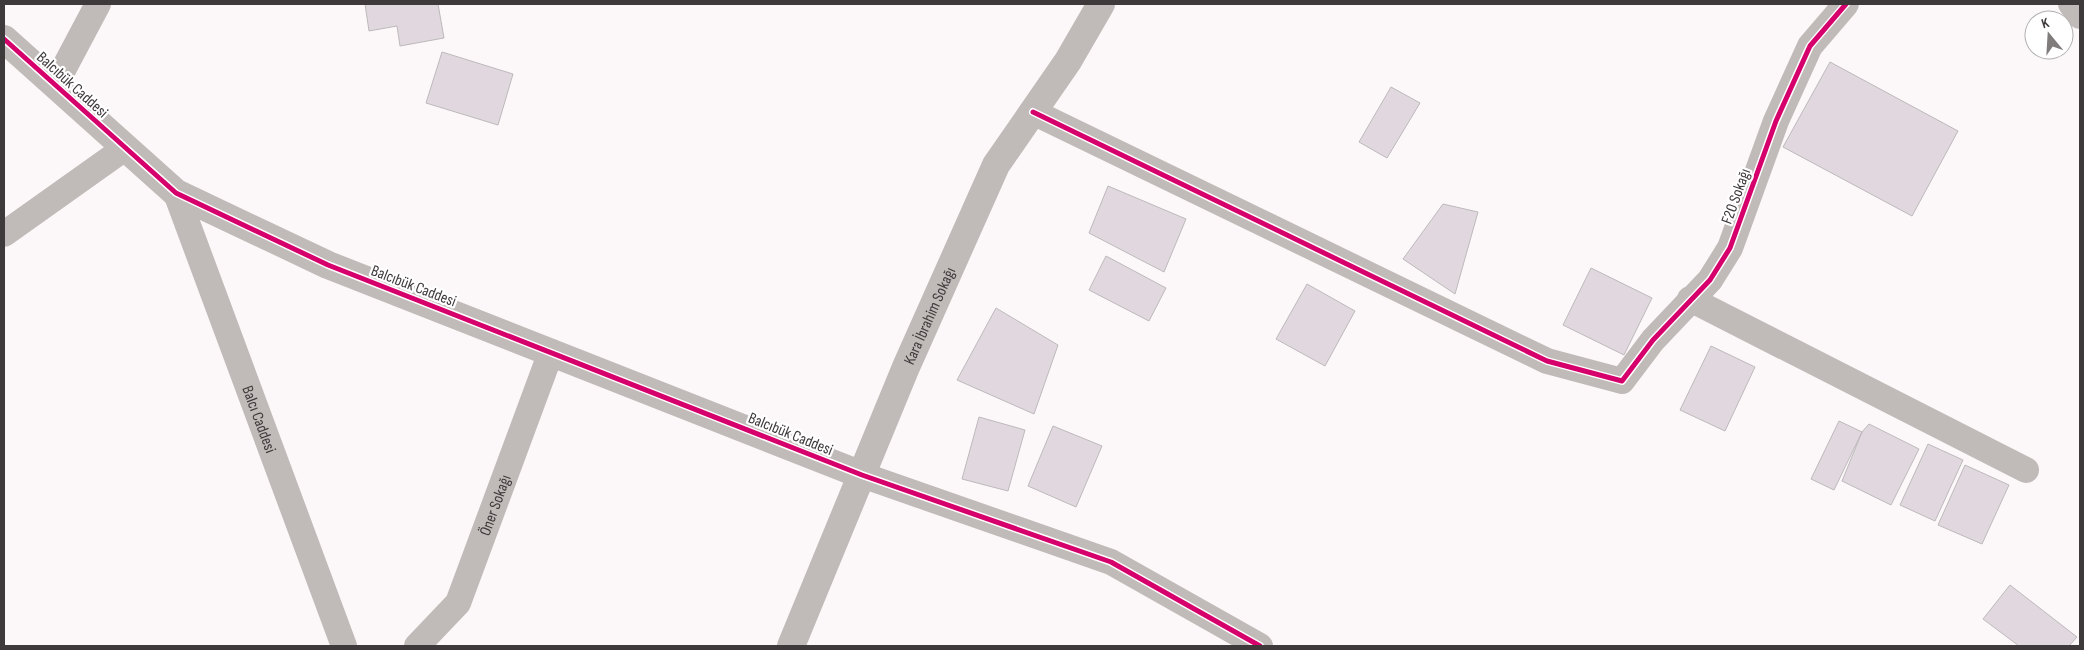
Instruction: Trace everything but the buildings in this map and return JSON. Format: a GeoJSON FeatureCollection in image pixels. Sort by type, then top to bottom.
{"type":"FeatureCollection","features":[{"type":"Feature","properties":{"kind":"street"},"geometry":{"type":"LineString","coordinates":[[55,85],[98,4]]}},
{"type":"Feature","properties":{"kind":"street","name":"Kara İbrahim Sokağı"},"geometry":{"type":"LineString","coordinates":[[791,646],[906,367],[996,165],[1068,61],[1101,4]]}},
{"type":"Feature","properties":{"kind":"street","name":"F20 Sokağı"},"geometry":{"type":"LineString","coordinates":[[1032,112],[1547,361],[1622,381],[1653,340],[1710,280],[1730,248],[1776,121],[1810,46],[1846,4]]}},
{"type":"Feature","properties":{"kind":"street"},"geometry":{"type":"LineString","coordinates":[[2071,4],[2080,16]]}},
{"type":"Feature","properties":{"kind":"street","name":"Balcıbük Caddesi"},"geometry":{"type":"LineString","coordinates":[[4,39],[176,193],[328,265],[862,475]]}},
{"type":"Feature","properties":{"kind":"street"},"geometry":{"type":"LineString","coordinates":[[4,234],[125,148]]}},
{"type":"Feature","properties":{"kind":"street","name":"Balcı Caddesi"},"geometry":{"type":"LineString","coordinates":[[176,193],[344,646]]}},
{"type":"Feature","properties":{"kind":"street"},"geometry":{"type":"LineString","coordinates":[[1690,299],[2026,470]]}},
{"type":"Feature","properties":{"kind":"street","name":"Öner Sokağı"},"geometry":{"type":"LineString","coordinates":[[417,646],[458,602],[551,352]]}},
{"type":"Feature","properties":{"kind":"street"},"geometry":{"type":"LineString","coordinates":[[862,475],[1112,562],[1260,646]]}},
{"type":"Feature","properties":{"kind":"cycle path"},"geometry":{"type":"LineString","coordinates":[[1033,112],[1547,361],[1622,381],[1653,340],[1710,280],[1730,248],[1776,121],[1810,46],[1846,4]]}},
{"type":"Feature","properties":{"kind":"cycle path"},"geometry":{"type":"LineString","coordinates":[[4,39],[176,193],[328,265],[862,475],[1111,562],[1260,646]]}}]}
